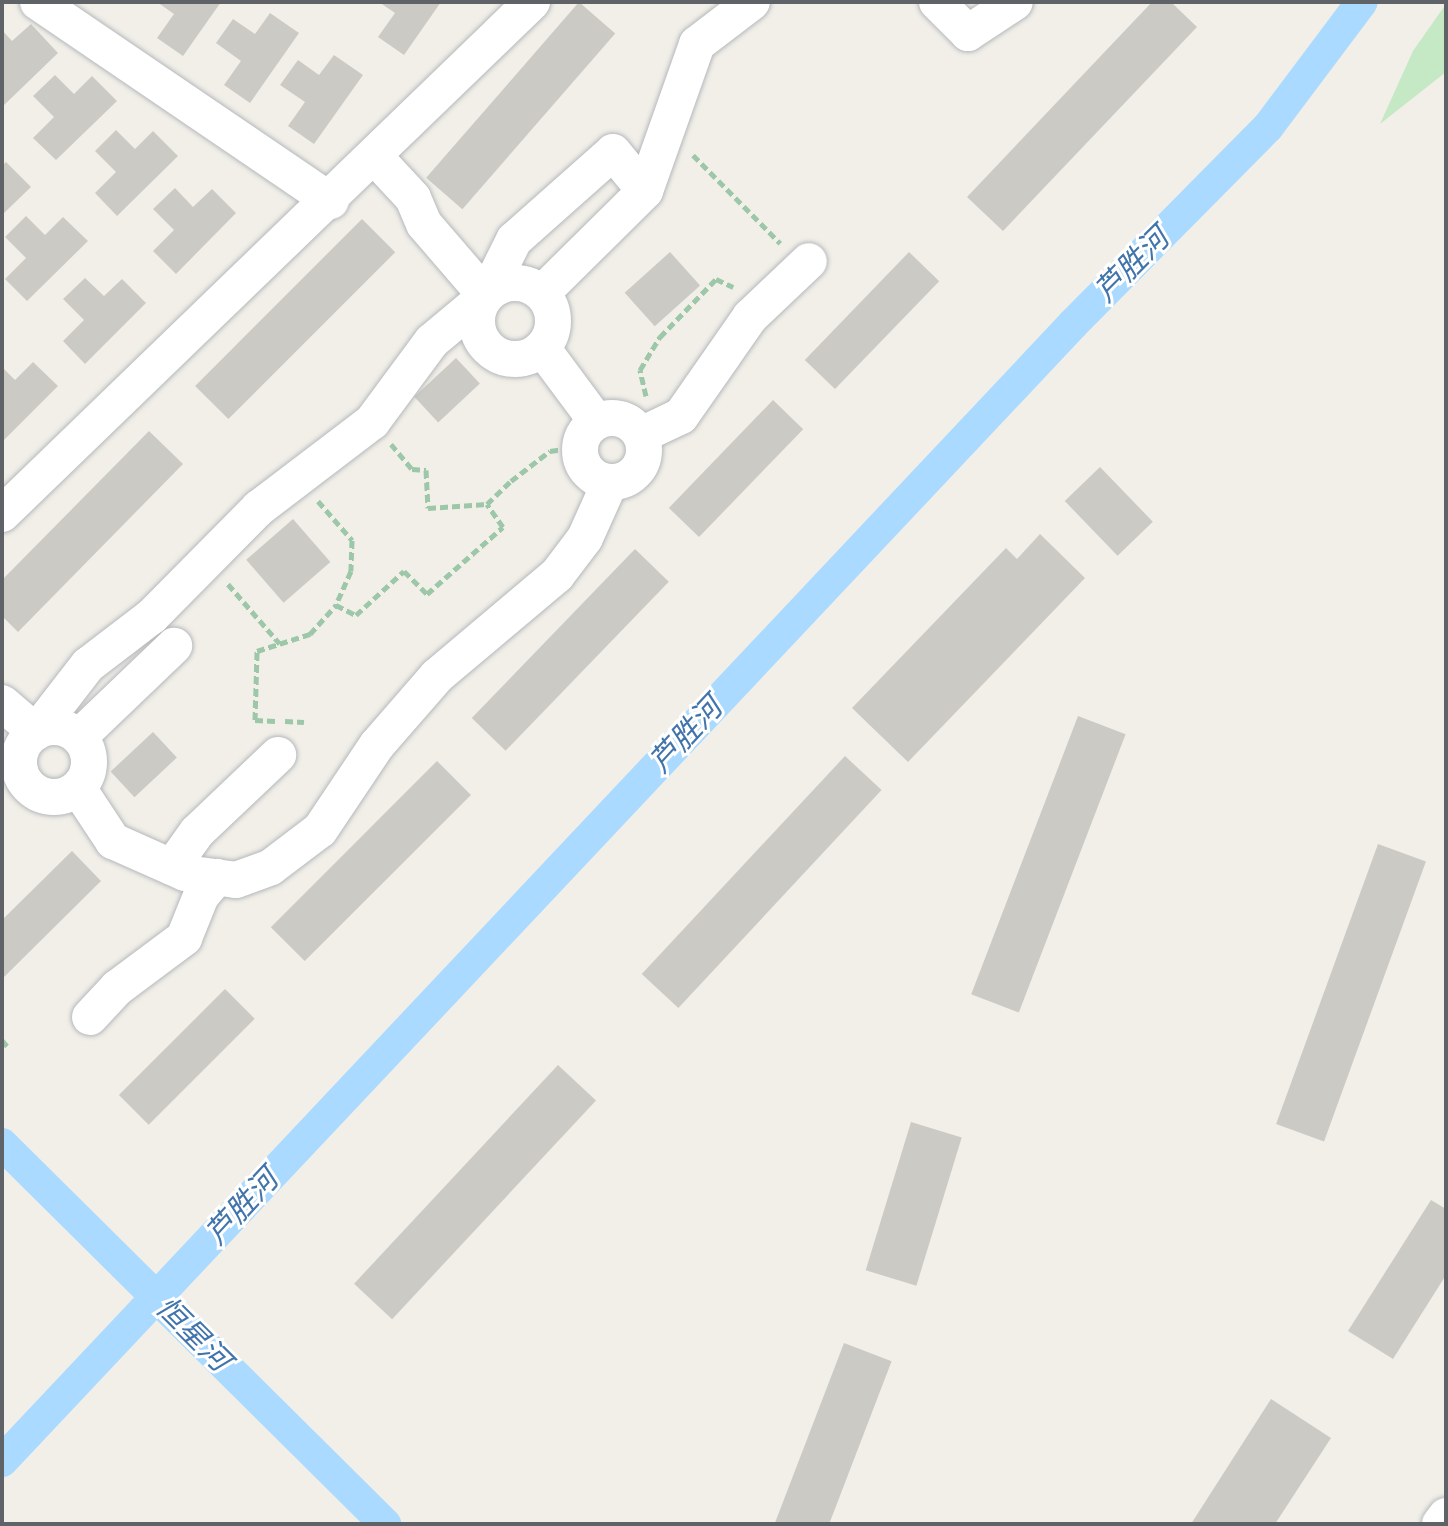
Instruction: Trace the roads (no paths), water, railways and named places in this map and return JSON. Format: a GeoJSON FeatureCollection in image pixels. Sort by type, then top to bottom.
{"type":"FeatureCollection","features":[{"type":"Feature","properties":{"kind":"street"},"geometry":{"type":"LineString","coordinates":[[38,2],[331,201]]}},
{"type":"Feature","properties":{"kind":"street"},"geometry":{"type":"LineString","coordinates":[[2,514],[331,201],[532,2]]}},
{"type":"Feature","properties":{"kind":"street"},"geometry":{"type":"LineString","coordinates":[[542,293],[645,191],[697,44],[752,2]]}},
{"type":"Feature","properties":{"kind":"street"},"geometry":{"type":"LineString","coordinates":[[937,2],[968,33],[1015,2]]}},
{"type":"Feature","properties":{"kind":"street"},"geometry":{"type":"LineString","coordinates":[[36,732],[58,727],[79,737],[90,757],[78,788],[57,798],[26,784],[21,750],[88,665],[152,616],[259,508],[372,422],[432,341],[486,296],[508,284],[532,286],[542,293],[553,315],[542,348],[519,359],[494,353],[479,333],[480,307],[486,296],[514,240],[613,152],[645,191]]}},
{"type":"Feature","properties":{"kind":"street"},"geometry":{"type":"LineString","coordinates":[[368,164],[413,198],[424,224],[486,296]]}},
{"type":"Feature","properties":{"kind":"street"},"geometry":{"type":"LineString","coordinates":[[609,430],[681,416],[750,317],[809,261]]}},
{"type":"Feature","properties":{"kind":"street"},"geometry":{"type":"LineString","coordinates":[[78,788],[113,841],[172,867],[217,877],[236,880],[271,867],[320,830],[377,745],[437,676],[557,575],[585,538],[610,482],[639,467],[644,457],[609,430],[542,348]]}},
{"type":"Feature","properties":{"kind":"street"},"geometry":{"type":"LineString","coordinates":[[609,430],[591,474],[610,482]]}},
{"type":"Feature","properties":{"kind":"street"},"geometry":{"type":"LineString","coordinates":[[79,737],[174,646]]}},
{"type":"Feature","properties":{"kind":"street"},"geometry":{"type":"LineString","coordinates":[[2,703],[36,732]]}},
{"type":"Feature","properties":{"kind":"street"},"geometry":{"type":"LineString","coordinates":[[172,867],[197,832],[278,755]]}},
{"type":"Feature","properties":{"kind":"street"},"geometry":{"type":"LineString","coordinates":[[90,1017],[117,988],[184,938],[201,896],[217,877]]}},
{"type":"Feature","properties":{"kind":"street"},"geometry":{"type":"LineString","coordinates":[[1440,1524],[1446,1516]]}},
{"type":"Feature","properties":{"kind":"waterway","name":"芦胜河"},"geometry":{"type":"LineString","coordinates":[[2,1461],[1073,324],[1268,127],[1362,2]]}},
{"type":"Feature","properties":{"kind":"waterway","name":"恒星河"},"geometry":{"type":"LineString","coordinates":[[2,1144],[385,1524]]}}]}
